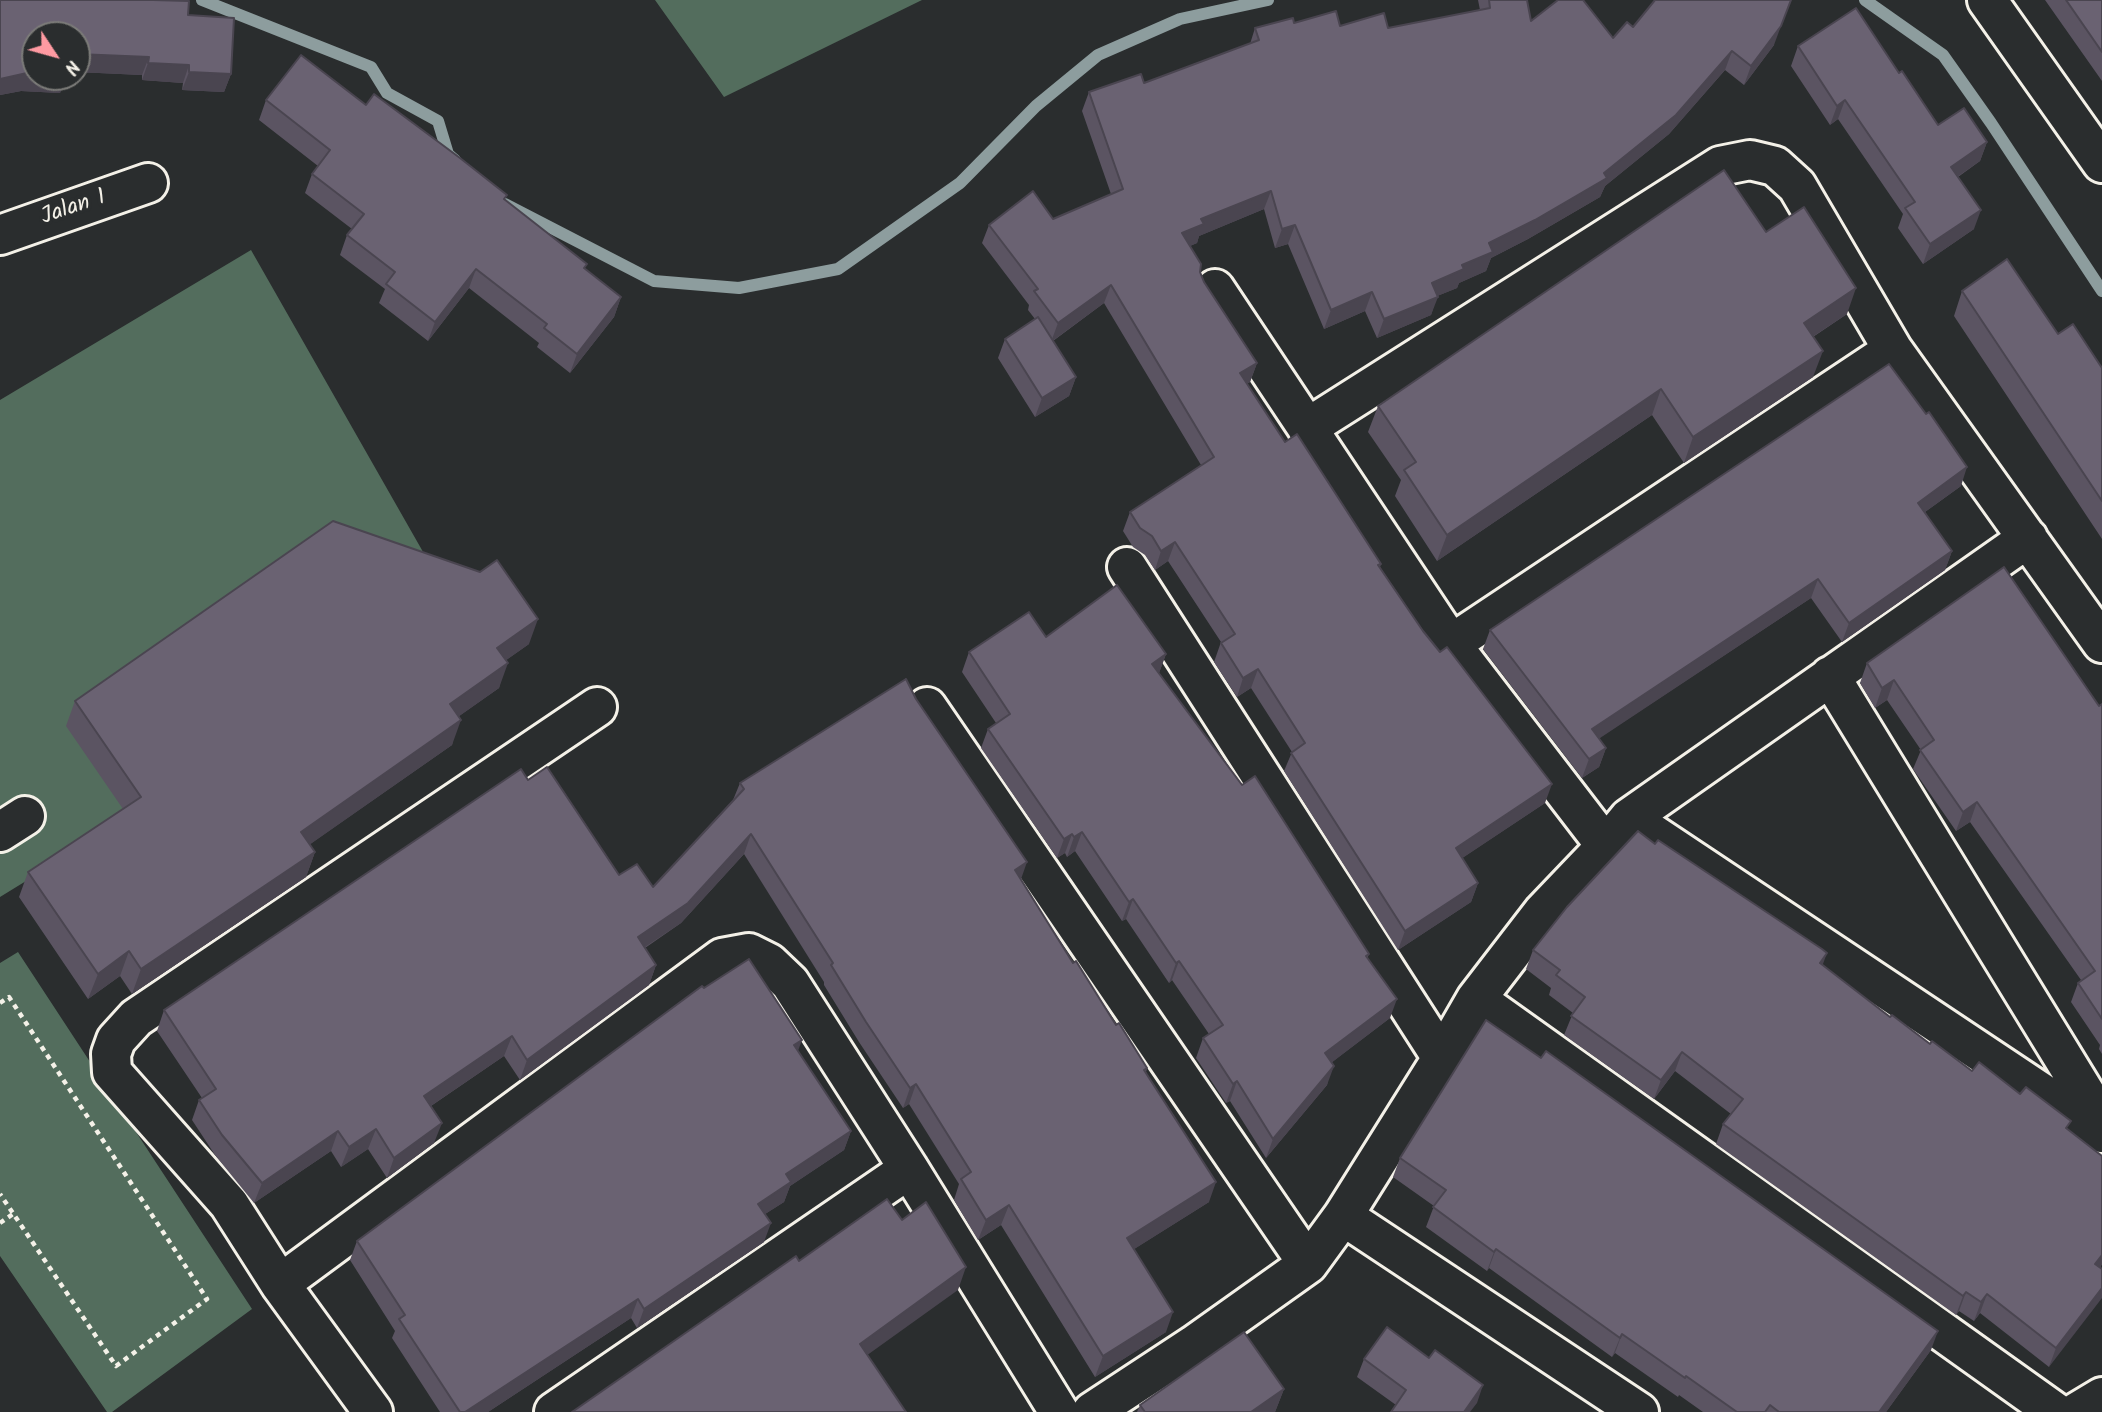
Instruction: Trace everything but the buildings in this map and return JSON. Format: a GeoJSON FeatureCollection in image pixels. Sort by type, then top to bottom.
{"type":"FeatureCollection","features":[{"type":"Feature","properties":{"kind":"street"},"geometry":{"type":"LineString","coordinates":[[1987,0],[2102,163]]}},
{"type":"Feature","properties":{"kind":"street"},"geometry":{"type":"LineString","coordinates":[[1307,428],[1720,166],[1750,160],[1775,166],[1797,186],[1893,350],[2102,643]]}},
{"type":"Feature","properties":{"kind":"street","name":"Jalan 1"},"geometry":{"type":"LineString","coordinates":[[0,235],[148,183]]}},
{"type":"Feature","properties":{"kind":"street"},"geometry":{"type":"LineString","coordinates":[[1215,289],[1451,644],[1618,832],[2102,1133]]}},
{"type":"Feature","properties":{"kind":"street"},"geometry":{"type":"LineString","coordinates":[[1451,644],[1893,350]]}},
{"type":"Feature","properties":{"kind":"street"},"geometry":{"type":"LineString","coordinates":[[1092,1412],[1194,1345],[1308,1264],[1343,1216],[1476,999],[1544,912],[1618,832],[1830,676],[2028,538]]}},
{"type":"Feature","properties":{"kind":"street"},"geometry":{"type":"LineString","coordinates":[[1127,567],[1442,1058]]}},
{"type":"Feature","properties":{"kind":"street"},"geometry":{"type":"LineString","coordinates":[[1830,676],[2102,1121]]}},
{"type":"Feature","properties":{"kind":"street"},"geometry":{"type":"LineString","coordinates":[[373,1412],[280,1284],[229,1203],[113,1072],[111,1054],[116,1040],[136,1018],[597,707]]}},
{"type":"Feature","properties":{"kind":"street"},"geometry":{"type":"LineString","coordinates":[[927,707],[1308,1264]]}},
{"type":"Feature","properties":{"kind":"street"},"geometry":{"type":"LineString","coordinates":[[280,1284],[722,958],[749,953],[769,963],[790,983],[1059,1412]]}},
{"type":"Feature","properties":{"kind":"street"},"geometry":{"type":"LineString","coordinates":[[1476,999],[2055,1412]]}},
{"type":"Feature","properties":{"kind":"street"},"geometry":{"type":"LineString","coordinates":[[554,1412],[909,1169]]}},
{"type":"Feature","properties":{"kind":"street"},"geometry":{"type":"LineString","coordinates":[[1343,1216],[1639,1412]]}},
{"type":"Feature","properties":{"kind":"street"},"geometry":{"type":"LineString","coordinates":[[2077,1412],[2102,1398]]}},
{"type":"Feature","properties":{"kind":"path"},"geometry":{"type":"LineString","coordinates":[[0,1003],[9,997],[207,1299],[116,1366],[0,1194]]}},
{"type":"Feature","properties":{"kind":"path"},"geometry":{"type":"LineString","coordinates":[[0,1223],[13,1214]]}},
{"type":"Feature","properties":{"kind":"green space"},"geometry":{"type":"Polygon","coordinates":[[[655,0],[922,0],[724,97],[655,0]]]}},
{"type":"Feature","properties":{"kind":"green space"},"geometry":{"type":"Polygon","coordinates":[[[251,250],[459,615],[0,897],[0,400],[251,250]]]}},
{"type":"Feature","properties":{"kind":"green space"},"geometry":{"type":"Polygon","coordinates":[[[18,952],[252,1309],[112,1412],[107,1412],[0,1256],[0,963],[18,952]]]}},
{"type":"Feature","properties":{"kind":"waterway"},"geometry":{"type":"LineString","coordinates":[[202,0],[371,67],[387,93],[438,121],[448,154],[455,160]]}},
{"type":"Feature","properties":{"kind":"waterway"},"geometry":{"type":"LineString","coordinates":[[505,204],[654,281],[739,288],[838,269],[960,183],[1036,106],[1098,55],[1180,19],[1268,0]]}},
{"type":"Feature","properties":{"kind":"waterway"},"geometry":{"type":"LineString","coordinates":[[1865,0],[1943,55],[2102,291]]}}]}
